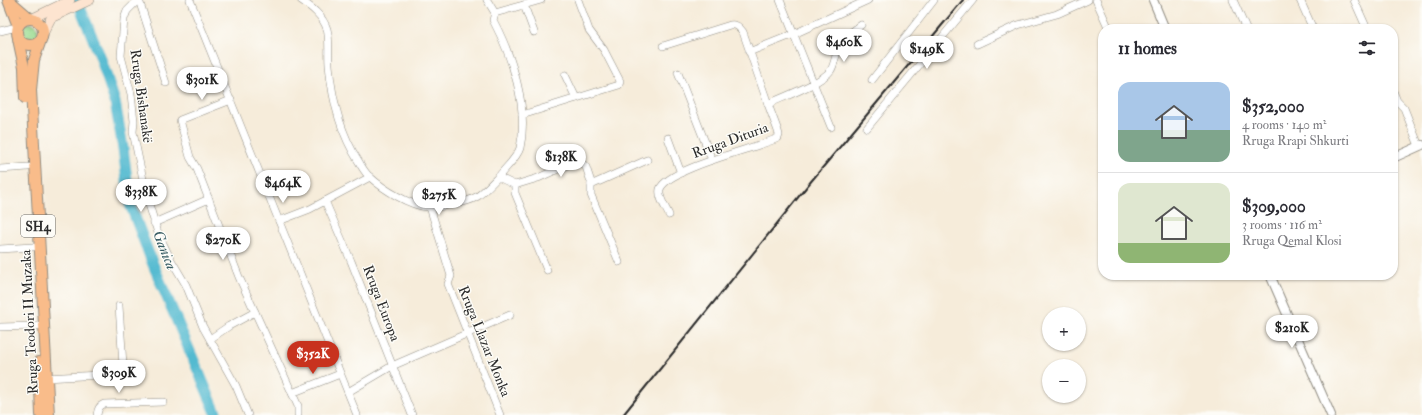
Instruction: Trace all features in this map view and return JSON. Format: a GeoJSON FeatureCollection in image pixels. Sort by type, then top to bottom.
{"type":"FeatureCollection","features":[{"type":"Feature","properties":{"kind":"main road","name":"SH4"},"geometry":{"type":"LineString","coordinates":[[8,0],[31,19],[38,21],[41,25],[42,36]]}},
{"type":"Feature","properties":{"kind":"main road","name":"SH4"},"geometry":{"type":"LineString","coordinates":[[8,0],[18,26],[16,34],[18,39]]}},
{"type":"Feature","properties":{"kind":"main road"},"geometry":{"type":"LineString","coordinates":[[18,26],[23,20],[31,19],[68,4],[90,0]]}},
{"type":"Feature","properties":{"kind":"main road"},"geometry":{"type":"LineString","coordinates":[[18,39],[23,43],[30,45],[36,43],[42,36],[51,18],[68,4]]}},
{"type":"Feature","properties":{"kind":"main road","name":"Rruga Teodori II Muzaka"},"geometry":{"type":"LineString","coordinates":[[42,36],[34,60],[31,90],[49,415]]}},
{"type":"Feature","properties":{"kind":"main road","name":"Rruga Teodori II Muzaka"},"geometry":{"type":"LineString","coordinates":[[18,39],[24,67],[41,415]]}},
{"type":"Feature","properties":{"kind":"street"},"geometry":{"type":"LineString","coordinates":[[138,0],[166,83]]}},
{"type":"Feature","properties":{"kind":"street","name":"Rruga Bishanakë"},"geometry":{"type":"LineString","coordinates":[[138,0],[127,11],[124,19],[121,56],[132,99],[134,121],[133,132],[138,160],[154,223],[170,258],[186,285],[200,322],[236,386],[248,415]]}},
{"type":"Feature","properties":{"kind":"street"},"geometry":{"type":"LineString","coordinates":[[190,0],[357,415]]}},
{"type":"Feature","properties":{"kind":"street"},"geometry":{"type":"LineString","coordinates":[[301,0],[314,10],[327,28],[329,66],[337,114],[343,134],[354,155],[370,177],[399,196],[423,206],[430,207],[456,204],[470,200],[484,191],[498,177],[519,151],[522,115],[520,100],[512,66],[502,36],[493,20],[495,13],[487,0]]}},
{"type":"Feature","properties":{"kind":"street"},"geometry":{"type":"LineString","coordinates":[[495,13],[541,0]]}},
{"type":"Feature","properties":{"kind":"street"},"geometry":{"type":"LineString","coordinates":[[522,115],[618,86],[620,83],[604,50],[589,30],[578,0]]}},
{"type":"Feature","properties":{"kind":"street"},"geometry":{"type":"LineString","coordinates":[[780,0],[831,127]]}},
{"type":"Feature","properties":{"kind":"street"},"geometry":{"type":"LineString","coordinates":[[749,52],[794,34],[868,0]]}},
{"type":"Feature","properties":{"kind":"street"},"geometry":{"type":"LineString","coordinates":[[872,80],[934,0]]}},
{"type":"Feature","properties":{"kind":"street"},"geometry":{"type":"LineString","coordinates":[[867,128],[973,0]]}},
{"type":"Feature","properties":{"kind":"street"},"geometry":{"type":"LineString","coordinates":[[977,44],[1018,25],[1057,14],[1088,0]]}},
{"type":"Feature","properties":{"kind":"street"},"geometry":{"type":"LineString","coordinates":[[1096,0],[1107,24]]}},
{"type":"Feature","properties":{"kind":"street"},"geometry":{"type":"LineString","coordinates":[[1153,0],[1163,24]]}},
{"type":"Feature","properties":{"kind":"street"},"geometry":{"type":"LineString","coordinates":[[1233,0],[1244,24]]}},
{"type":"Feature","properties":{"kind":"street"},"geometry":{"type":"LineString","coordinates":[[1300,0],[1311,24]]}},
{"type":"Feature","properties":{"kind":"street"},"geometry":{"type":"LineString","coordinates":[[1354,0],[1365,24]]}},
{"type":"Feature","properties":{"kind":"street"},"geometry":{"type":"LineString","coordinates":[[524,5],[534,32]]}},
{"type":"Feature","properties":{"kind":"street"},"geometry":{"type":"LineString","coordinates":[[663,46],[735,25],[740,27],[768,104],[814,83],[823,77],[831,70],[841,43],[861,25]]}},
{"type":"Feature","properties":{"kind":"street"},"geometry":{"type":"LineString","coordinates":[[0,31],[18,26]]}},
{"type":"Feature","properties":{"kind":"street"},"geometry":{"type":"LineString","coordinates":[[678,73],[712,160]]}},
{"type":"Feature","properties":{"kind":"street"},"geometry":{"type":"LineString","coordinates":[[565,75],[576,98]]}},
{"type":"Feature","properties":{"kind":"street"},"geometry":{"type":"LineString","coordinates":[[231,100],[180,120],[190,156],[197,168],[255,312],[298,406],[298,415]]}},
{"type":"Feature","properties":{"kind":"street"},"geometry":{"type":"LineString","coordinates":[[1398,101],[1404,108],[1421,145],[1398,156]]}},
{"type":"Feature","properties":{"kind":"street","name":"Rruga Dituria"},"geometry":{"type":"LineString","coordinates":[[669,215],[660,192],[661,187],[665,183],[681,173],[712,160],[778,138],[778,131],[768,104]]}},
{"type":"Feature","properties":{"kind":"street","name":"Rruga Dituria"},"geometry":{"type":"LineString","coordinates":[[668,138],[681,173]]}},
{"type":"Feature","properties":{"kind":"street"},"geometry":{"type":"LineString","coordinates":[[591,185],[647,160]]}},
{"type":"Feature","properties":{"kind":"street"},"geometry":{"type":"LineString","coordinates":[[498,177],[515,185],[538,178],[576,161],[580,161],[586,167],[591,182],[591,195],[619,262]]}},
{"type":"Feature","properties":{"kind":"street"},"geometry":{"type":"LineString","coordinates":[[0,169],[28,167]]}},
{"type":"Feature","properties":{"kind":"street"},"geometry":{"type":"LineString","coordinates":[[279,221],[325,202],[370,177]]}},
{"type":"Feature","properties":{"kind":"street"},"geometry":{"type":"LineString","coordinates":[[515,185],[515,193],[547,270]]}},
{"type":"Feature","properties":{"kind":"street"},"geometry":{"type":"LineString","coordinates":[[154,223],[209,199]]}},
{"type":"Feature","properties":{"kind":"street","name":"Rruga Europa"},"geometry":{"type":"LineString","coordinates":[[325,202],[352,261],[412,415]]}},
{"type":"Feature","properties":{"kind":"street","name":"Rruga Llazar Monka"},"geometry":{"type":"LineString","coordinates":[[430,207],[451,276],[448,284],[500,415]]}},
{"type":"Feature","properties":{"kind":"street"},"geometry":{"type":"LineString","coordinates":[[0,249],[33,247]]}},
{"type":"Feature","properties":{"kind":"street"},"geometry":{"type":"LineString","coordinates":[[1272,280],[1332,415]]}},
{"type":"Feature","properties":{"kind":"street"},"geometry":{"type":"LineString","coordinates":[[46,378],[116,374],[121,371],[123,365],[119,306]]}},
{"type":"Feature","properties":{"kind":"street"},"geometry":{"type":"LineString","coordinates":[[210,339],[229,326],[255,312]]}},
{"type":"Feature","properties":{"kind":"street"},"geometry":{"type":"LineString","coordinates":[[348,392],[392,366],[510,315]]}},
{"type":"Feature","properties":{"kind":"street"},"geometry":{"type":"LineString","coordinates":[[0,327],[37,326]]}},
{"type":"Feature","properties":{"kind":"street"},"geometry":{"type":"LineString","coordinates":[[292,393],[340,374]]}},
{"type":"Feature","properties":{"kind":"street"},"geometry":{"type":"LineString","coordinates":[[97,415],[100,405],[104,404],[163,402]]}},
{"type":"Feature","properties":{"kind":"green space"},"geometry":{"type":"Polygon","coordinates":[[[29,23],[35,26],[38,32],[35,38],[29,41],[23,38],[20,32],[23,26],[29,23]]]}},
{"type":"Feature","properties":{"kind":"waterway","name":"Ganica"},"geometry":{"type":"LineString","coordinates":[[77,0],[100,56],[115,102],[123,148],[130,204],[152,262],[217,415]]}},
{"type":"Feature","properties":{"kind":"railway"},"geometry":{"type":"LineString","coordinates":[[623,415],[808,185],[963,0]]}}]}
